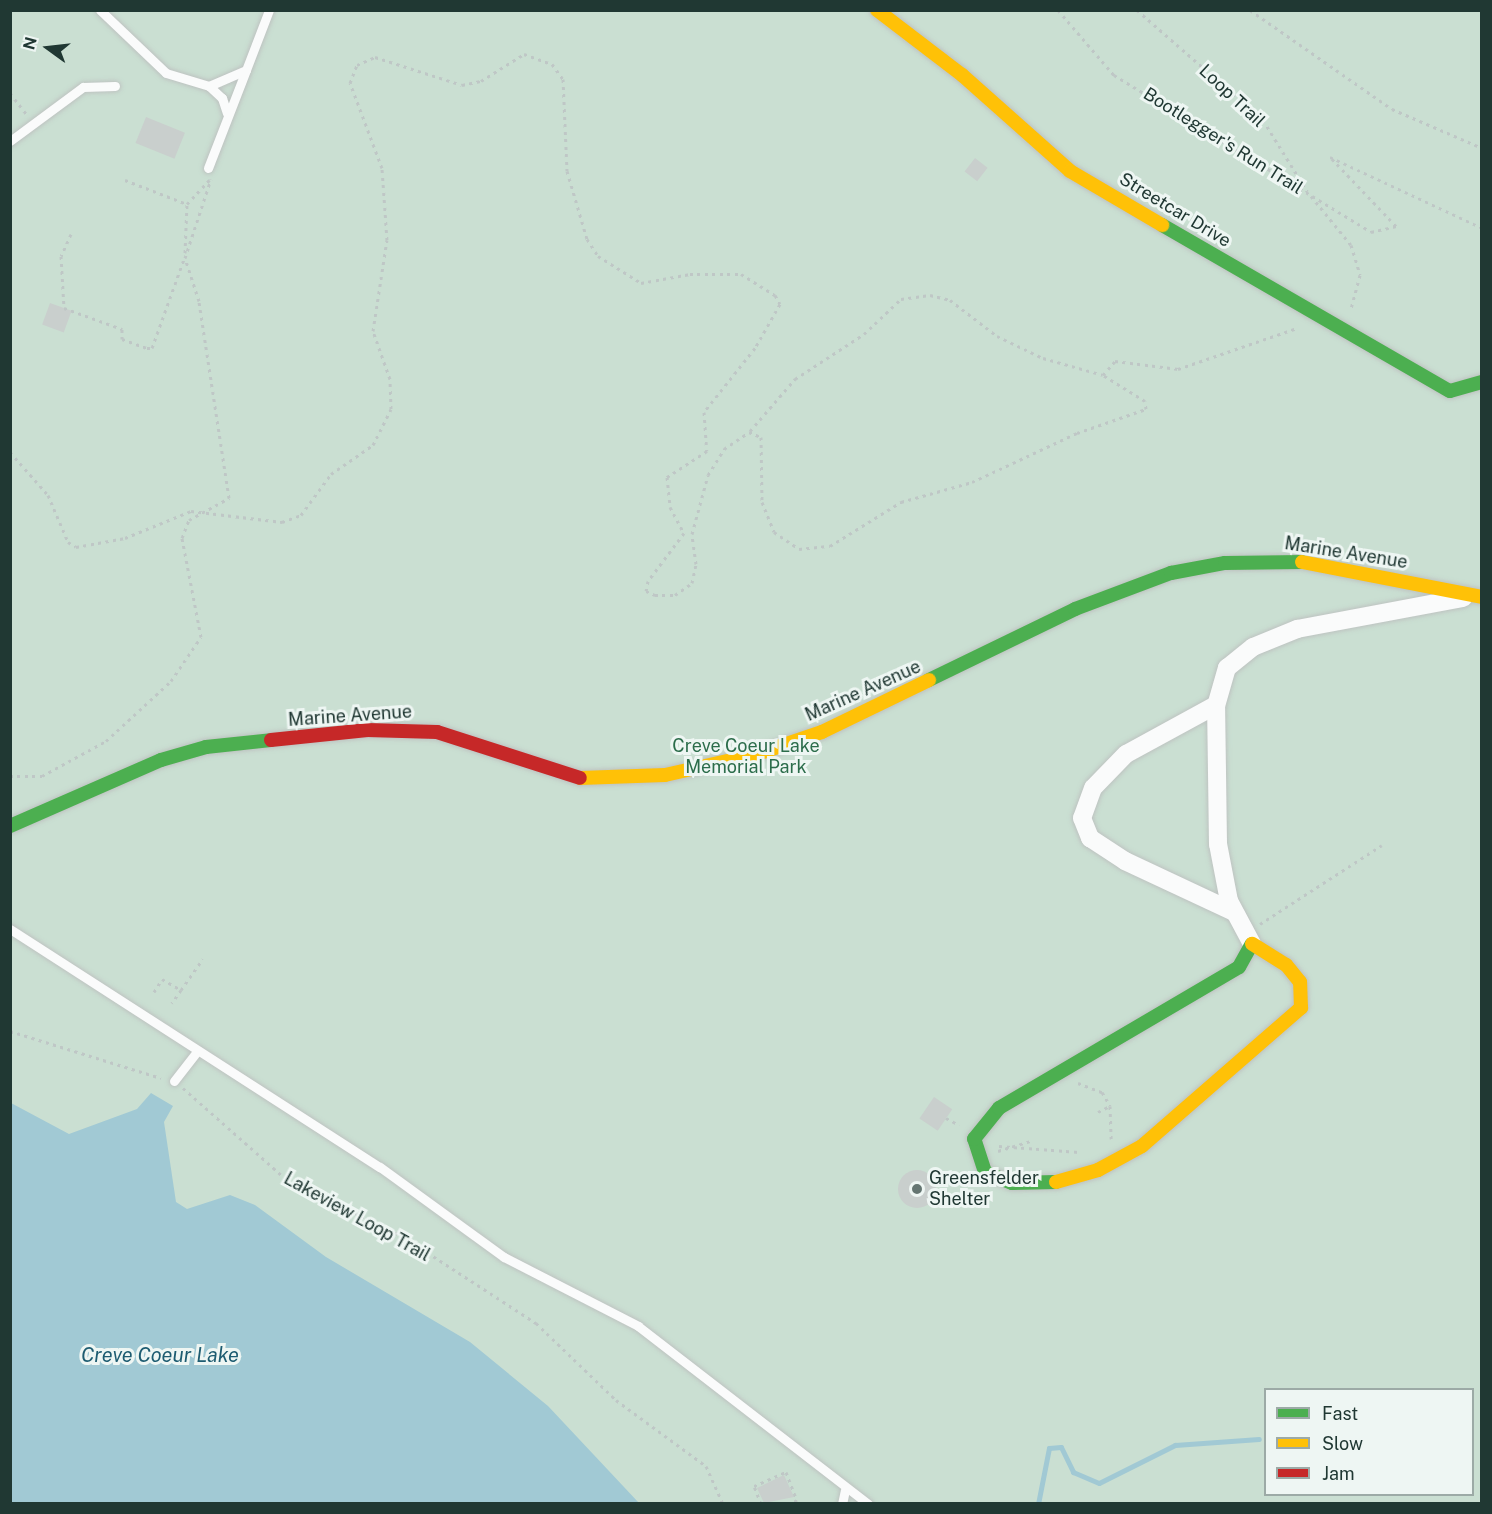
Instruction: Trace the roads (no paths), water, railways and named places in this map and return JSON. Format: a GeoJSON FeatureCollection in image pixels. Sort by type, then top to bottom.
{"type":"FeatureCollection","features":[{"type":"Feature","properties":{"kind":"street","name":"Streetcar Drive"},"geometry":{"type":"LineString","coordinates":[[877,10],[962,75],[1070,171],[1324,321],[1450,391],[1482,382]]}},
{"type":"Feature","properties":{"kind":"street","name":"Marine Avenue"},"geometry":{"type":"LineString","coordinates":[[10,826],[161,760],[206,747],[367,730],[437,732],[580,778],[665,775],[754,755],[822,732],[1075,609],[1171,573],[1225,563],[1299,561],[1478,597]]}},
{"type":"Feature","properties":{"kind":"street"},"geometry":{"type":"LineString","coordinates":[[1249,939],[1239,967],[999,1108],[976,1134],[976,1156],[985,1172],[1012,1183],[1046,1185],[1098,1170],[1142,1146],[1301,1008],[1300,982],[1286,965],[1249,939],[1234,912],[1218,844],[1216,705],[1227,668],[1253,647],[1298,629],[1478,597]]}},
{"type":"Feature","properties":{"kind":"street"},"geometry":{"type":"LineString","coordinates":[[1216,705],[1126,754],[1093,788],[1082,818],[1090,838],[1125,861],[1234,912]]}},
{"type":"Feature","properties":{"kind":"lane"},"geometry":{"type":"LineString","coordinates":[[100,10],[166,73],[209,86],[222,98],[227,113]]}},
{"type":"Feature","properties":{"kind":"lane"},"geometry":{"type":"LineString","coordinates":[[208,168],[227,113],[269,10]]}},
{"type":"Feature","properties":{"kind":"lane"},"geometry":{"type":"LineString","coordinates":[[209,86],[246,70]]}},
{"type":"Feature","properties":{"kind":"lane"},"geometry":{"type":"LineString","coordinates":[[10,141],[83,87],[115,86]]}},
{"type":"Feature","properties":{"kind":"lane"},"geometry":{"type":"LineString","coordinates":[[10,929],[197,1052],[380,1167],[504,1257],[638,1326],[845,1490],[868,1503]]}},
{"type":"Feature","properties":{"kind":"lane"},"geometry":{"type":"LineString","coordinates":[[174,1081],[197,1052]]}},
{"type":"Feature","properties":{"kind":"lane"},"geometry":{"type":"LineString","coordinates":[[842,1503],[845,1490]]}},
{"type":"Feature","properties":{"kind":"water","name":"Creve Coeur Lake"},"geometry":{"type":"Polygon","coordinates":[[[151,1093],[173,1106],[164,1122],[176,1202],[187,1209],[230,1195],[255,1205],[326,1257],[470,1342],[548,1406],[639,1503],[11,1503],[11,1103],[69,1134],[137,1109],[151,1093]]]}},
{"type":"Feature","properties":{"kind":"waterway"},"geometry":{"type":"LineString","coordinates":[[1038,1504],[1049,1448],[1061,1447],[1073,1472],[1099,1483],[1175,1445],[1259,1439]]}},
{"type":"Feature","properties":{"kind":"place","name":"Greensfelder Shelter"},"geometry":{"type":"Point","coordinates":[917,1189]}},
{"type":"Feature","properties":{"kind":"park label","name":"Creve Coeur Lake Memorial Park"},"geometry":{"type":"Point","coordinates":[746,757]}}]}
